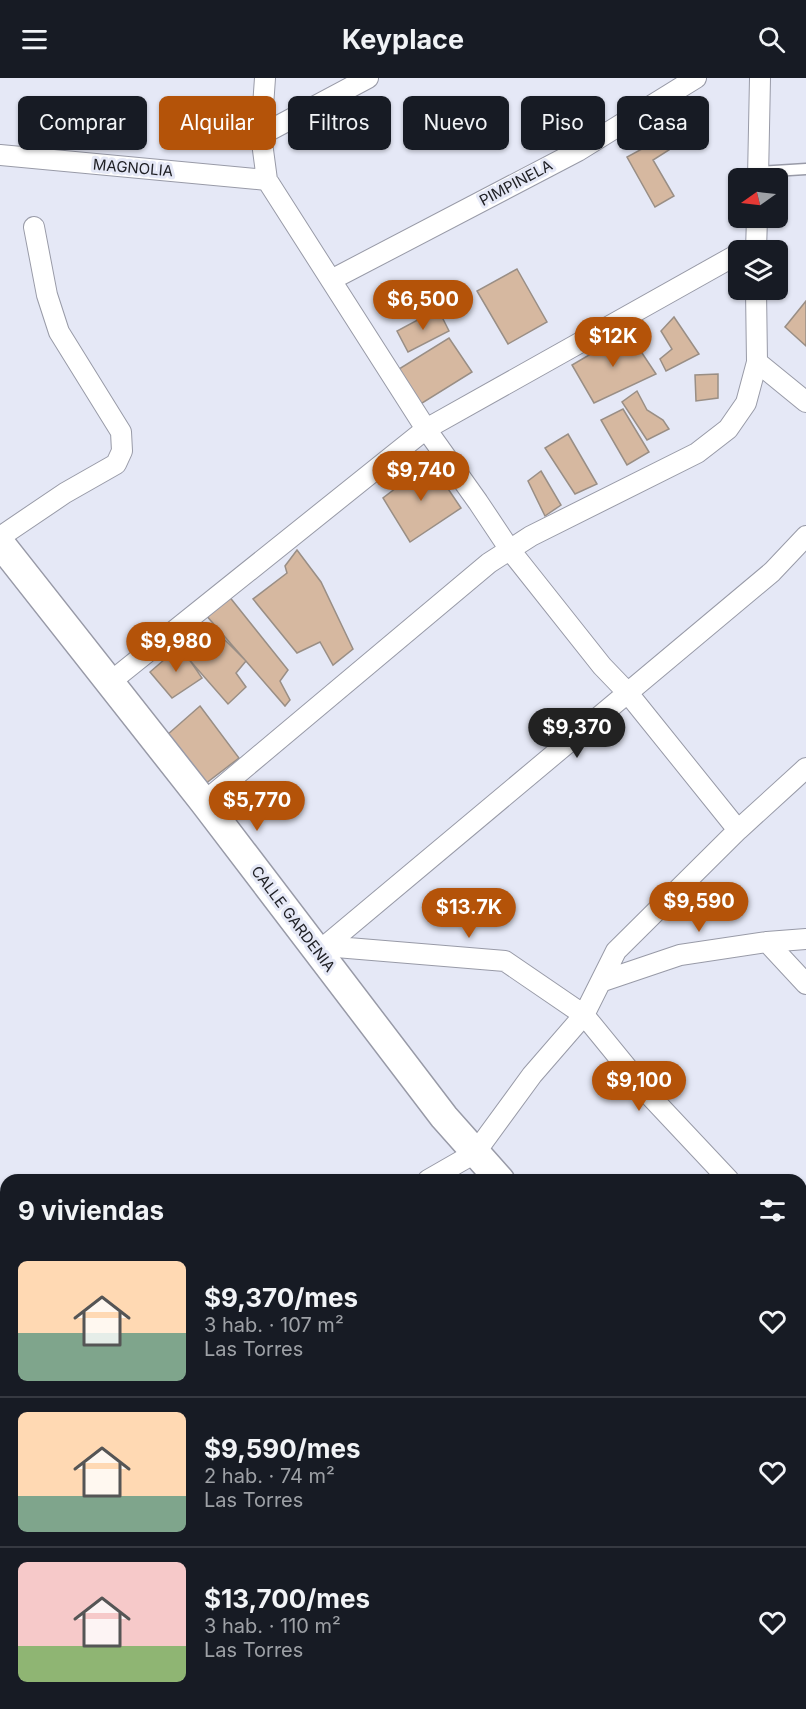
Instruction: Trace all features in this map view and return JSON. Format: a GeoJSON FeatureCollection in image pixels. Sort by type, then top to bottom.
{"type":"FeatureCollection","features":[{"type":"Feature","properties":{"kind":"street"},"geometry":{"type":"LineString","coordinates":[[264,96],[265,78]]}},
{"type":"Feature","properties":{"kind":"street"},"geometry":{"type":"LineString","coordinates":[[276,127],[368,78]]}},
{"type":"Feature","properties":{"kind":"street","name":"PIMPINELA"},"geometry":{"type":"LineString","coordinates":[[331,280],[578,151],[696,78]]}},
{"type":"Feature","properties":{"kind":"street"},"geometry":{"type":"LineString","coordinates":[[758,168],[760,78]]}},
{"type":"Feature","properties":{"kind":"street"},"geometry":{"type":"LineString","coordinates":[[263,150],[267,180],[426,429],[510,550],[602,666],[627,692],[738,830]]}},
{"type":"Feature","properties":{"kind":"street","name":"MAGNOLIA"},"geometry":{"type":"LineString","coordinates":[[0,155],[267,180]]}},
{"type":"Feature","properties":{"kind":"street"},"geometry":{"type":"LineString","coordinates":[[0,537],[65,493],[116,464],[122,451],[121,432],[59,332],[47,295],[34,227]]}},
{"type":"Feature","properties":{"kind":"street"},"geometry":{"type":"LineString","coordinates":[[109,683],[426,429],[728,260]]}},
{"type":"Feature","properties":{"kind":"street"},"geometry":{"type":"LineString","coordinates":[[204,802],[466,581],[531,536],[697,453],[728,429],[746,403],[757,362],[756,300]]}},
{"type":"Feature","properties":{"kind":"street"},"geometry":{"type":"LineString","coordinates":[[757,362],[806,402]]}},
{"type":"Feature","properties":{"kind":"street"},"geometry":{"type":"LineString","coordinates":[[321,949],[772,572],[806,536]]}},
{"type":"Feature","properties":{"kind":"street","name":"CALLE GARDENIA"},"geometry":{"type":"LineString","coordinates":[[0,543],[321,949],[444,1117],[495,1174]]}},
{"type":"Feature","properties":{"kind":"street"},"geometry":{"type":"LineString","coordinates":[[439,1174],[476,1153],[532,1075],[584,1015],[616,951],[738,830],[806,768]]}},
{"type":"Feature","properties":{"kind":"street"},"geometry":{"type":"LineString","coordinates":[[603,981],[680,955],[767,942],[806,939]]}},
{"type":"Feature","properties":{"kind":"street"},"geometry":{"type":"LineString","coordinates":[[767,942],[806,984]]}},
{"type":"Feature","properties":{"kind":"street"},"geometry":{"type":"LineString","coordinates":[[321,949],[505,961],[584,1015],[651,1097],[723,1174]]}},
{"type":"Feature","properties":{"kind":"lane"},"geometry":{"type":"LineString","coordinates":[[788,171],[806,169]]}},
{"type":"Feature","properties":{"kind":"building"},"geometry":{"type":"Polygon","coordinates":[[[640,150],[669,150],[653,160],[674,196],[655,207],[627,157],[640,150]]]}},
{"type":"Feature","properties":{"kind":"building"},"geometry":{"type":"Polygon","coordinates":[[[517,269],[547,322],[508,344],[477,291],[517,269]]]}},
{"type":"Feature","properties":{"kind":"building"},"geometry":{"type":"Polygon","coordinates":[[[806,301],[806,346],[785,327],[806,301]]]}},
{"type":"Feature","properties":{"kind":"building"},"geometry":{"type":"Polygon","coordinates":[[[438,309],[449,331],[408,352],[397,331],[438,309]]]}},
{"type":"Feature","properties":{"kind":"building"},"geometry":{"type":"Polygon","coordinates":[[[674,317],[699,354],[666,371],[660,359],[672,349],[661,331],[674,317]]]}},
{"type":"Feature","properties":{"kind":"building"},"geometry":{"type":"Polygon","coordinates":[[[628,332],[656,374],[594,403],[572,365],[628,332]]]}},
{"type":"Feature","properties":{"kind":"building"},"geometry":{"type":"Polygon","coordinates":[[[449,338],[472,372],[419,405],[399,369],[449,338]]]}},
{"type":"Feature","properties":{"kind":"building"},"geometry":{"type":"Polygon","coordinates":[[[718,374],[718,398],[696,401],[695,375],[718,374]]]}},
{"type":"Feature","properties":{"kind":"building"},"geometry":{"type":"Polygon","coordinates":[[[637,391],[647,410],[663,420],[669,429],[647,440],[622,402],[637,391]]]}},
{"type":"Feature","properties":{"kind":"building"},"geometry":{"type":"Polygon","coordinates":[[[623,409],[649,452],[627,465],[601,420],[623,409]]]}},
{"type":"Feature","properties":{"kind":"building"},"geometry":{"type":"Polygon","coordinates":[[[568,434],[597,484],[575,494],[545,448],[568,434]]]}},
{"type":"Feature","properties":{"kind":"building"},"geometry":{"type":"Polygon","coordinates":[[[430,462],[461,508],[410,542],[383,498],[430,462]]]}},
{"type":"Feature","properties":{"kind":"building"},"geometry":{"type":"Polygon","coordinates":[[[541,471],[561,505],[545,516],[528,481],[541,471]]]}},
{"type":"Feature","properties":{"kind":"building"},"geometry":{"type":"Polygon","coordinates":[[[297,550],[321,582],[353,649],[333,665],[320,642],[297,653],[253,599],[287,573],[285,566],[297,550]]]}},
{"type":"Feature","properties":{"kind":"building"},"geometry":{"type":"Polygon","coordinates":[[[228,595],[288,670],[280,681],[290,700],[285,706],[205,614],[228,595]]]}},
{"type":"Feature","properties":{"kind":"building"},"geometry":{"type":"Polygon","coordinates":[[[213,628],[246,661],[236,673],[246,687],[228,704],[186,656],[213,628]]]}},
{"type":"Feature","properties":{"kind":"building"},"geometry":{"type":"Polygon","coordinates":[[[180,646],[202,678],[172,698],[150,672],[180,646]]]}},
{"type":"Feature","properties":{"kind":"building"},"geometry":{"type":"Polygon","coordinates":[[[200,706],[239,758],[205,784],[167,735],[200,706]]]}}]}
